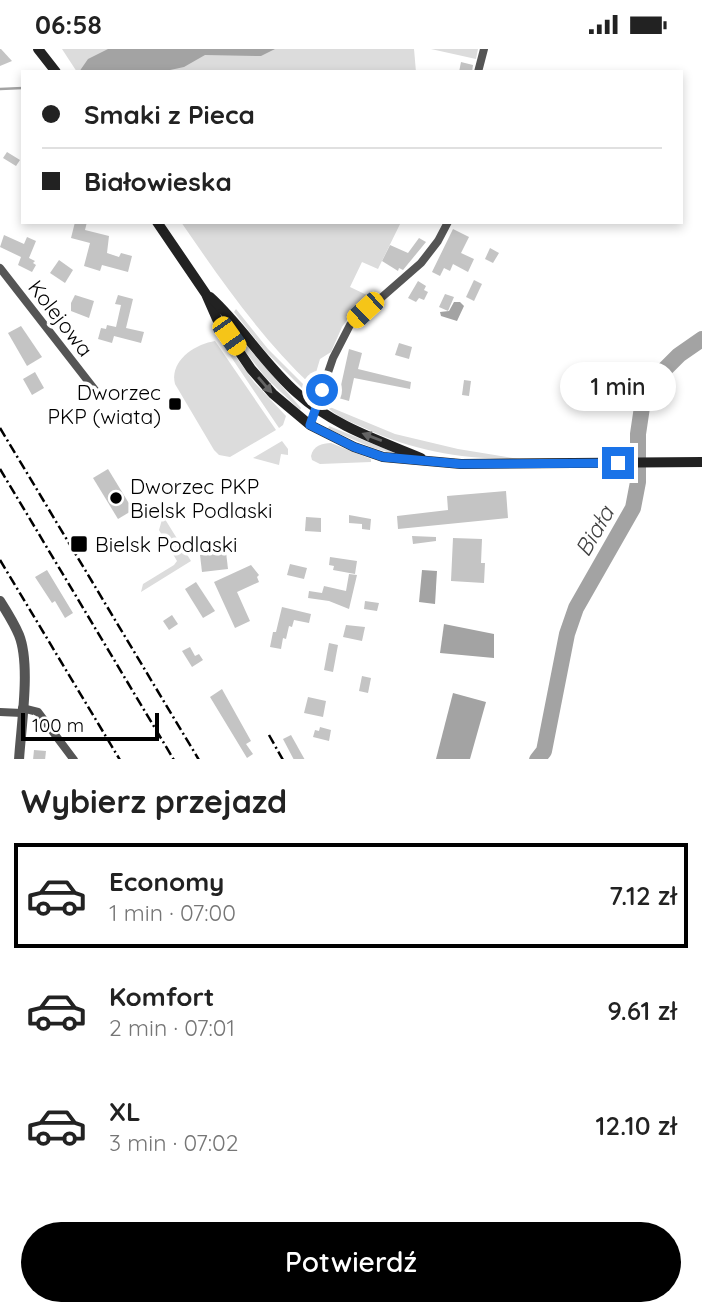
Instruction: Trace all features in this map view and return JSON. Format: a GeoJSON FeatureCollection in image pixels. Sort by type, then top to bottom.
{"type":"FeatureCollection","features":[{"type":"Feature","properties":{"kind":"main road"},"geometry":{"type":"LineString","coordinates":[[38,49],[54,70]]}},
{"type":"Feature","properties":{"kind":"main road"},"geometry":{"type":"LineString","coordinates":[[158,224],[206,294],[217,319],[251,369],[273,394],[310,425],[354,447],[383,457],[510,465],[702,462]]}},
{"type":"Feature","properties":{"kind":"main road"},"geometry":{"type":"LineString","coordinates":[[206,294],[226,312],[277,374],[316,409],[360,433],[430,461]]}},
{"type":"Feature","properties":{"kind":"street"},"geometry":{"type":"LineString","coordinates":[[479,70],[484,49]]}},
{"type":"Feature","properties":{"kind":"street"},"geometry":{"type":"LineString","coordinates":[[310,425],[333,358],[349,324],[421,263],[447,224]]}},
{"type":"Feature","properties":{"kind":"street","name":"Kolejowa"},"geometry":{"type":"LineString","coordinates":[[0,268],[95,390]]}},
{"type":"Feature","properties":{"kind":"street"},"geometry":{"type":"LineString","coordinates":[[0,601],[12,620],[23,649],[19,759]]}},
{"type":"Feature","properties":{"kind":"street"},"geometry":{"type":"LineString","coordinates":[[0,712],[38,712],[74,759]]}},
{"type":"Feature","properties":{"kind":"shaded area"},"geometry":{"type":"Polygon","coordinates":[[[62,49],[414,49],[416,70],[76,70],[62,49]]]}},
{"type":"Feature","properties":{"kind":"shaded area"},"geometry":{"type":"Polygon","coordinates":[[[108,49],[275,49],[261,56],[205,55],[184,67],[170,70],[80,70],[88,59],[108,49]]]}},
{"type":"Feature","properties":{"kind":"shaded area"},"geometry":{"type":"Polygon","coordinates":[[[431,49],[478,49],[476,59],[431,49]]]}},
{"type":"Feature","properties":{"kind":"shaded area"},"geometry":{"type":"Polygon","coordinates":[[[182,224],[400,224],[378,269],[362,262],[350,287],[371,297],[357,306],[342,327],[331,352],[320,359],[312,386],[275,348],[226,286],[182,224]]]}},
{"type":"Feature","properties":{"kind":"shaded area"},"geometry":{"type":"Polygon","coordinates":[[[454,302],[460,302],[464,306],[457,321],[441,316],[440,312],[449,311],[454,302]]]}},
{"type":"Feature","properties":{"kind":"shaded area"},"geometry":{"type":"Polygon","coordinates":[[[236,309],[268,349],[306,387],[304,390],[265,351],[234,312],[236,309]]]}},
{"type":"Feature","properties":{"kind":"shaded area"},"geometry":{"type":"Polygon","coordinates":[[[215,341],[276,430],[230,457],[219,455],[214,450],[175,384],[176,368],[185,355],[199,346],[215,341]]]}},
{"type":"Feature","properties":{"kind":"shaded area"},"geometry":{"type":"Polygon","coordinates":[[[237,341],[244,343],[300,410],[266,378],[237,341]]]}},
{"type":"Feature","properties":{"kind":"shaded area"},"geometry":{"type":"Polygon","coordinates":[[[221,342],[226,343],[254,382],[286,416],[279,428],[221,342]]]}},
{"type":"Feature","properties":{"kind":"shaded area"},"geometry":{"type":"Polygon","coordinates":[[[325,405],[395,434],[458,449],[519,459],[478,458],[401,443],[352,423],[325,405]]]}},
{"type":"Feature","properties":{"kind":"shaded area"},"geometry":{"type":"Polygon","coordinates":[[[329,426],[405,457],[373,448],[328,429],[329,426]]]}},
{"type":"Feature","properties":{"kind":"shaded area"},"geometry":{"type":"Polygon","coordinates":[[[282,441],[288,449],[288,455],[281,454],[279,465],[253,458],[282,441]]]}},
{"type":"Feature","properties":{"kind":"shaded area"},"geometry":{"type":"Polygon","coordinates":[[[331,443],[371,459],[371,462],[320,464],[312,460],[311,456],[316,447],[331,443]]]}},
{"type":"Feature","properties":{"kind":"shaded area"},"geometry":{"type":"Polygon","coordinates":[[[163,516],[191,561],[141,592],[143,584],[177,561],[159,530],[163,516]]]}},
{"type":"Feature","properties":{"kind":"shaded area"},"geometry":{"type":"Polygon","coordinates":[[[422,570],[437,571],[435,604],[419,602],[422,570]]]}},
{"type":"Feature","properties":{"kind":"shaded area"},"geometry":{"type":"Polygon","coordinates":[[[444,624],[494,634],[494,658],[440,653],[444,624]]]}},
{"type":"Feature","properties":{"kind":"shaded area"},"geometry":{"type":"Polygon","coordinates":[[[453,693],[486,702],[470,759],[436,759],[453,693]]]}},
{"type":"Feature","properties":{"kind":"building"},"geometry":{"type":"Polygon","coordinates":[[[0,49],[12,61],[0,66],[0,49]]]}},
{"type":"Feature","properties":{"kind":"building"},"geometry":{"type":"Polygon","coordinates":[[[461,62],[473,65],[472,70],[459,70],[461,62]]]}},
{"type":"Feature","properties":{"kind":"building"},"geometry":{"type":"Polygon","coordinates":[[[7,152],[20,160],[16,166],[3,158],[7,152]]]}},
{"type":"Feature","properties":{"kind":"building"},"geometry":{"type":"Polygon","coordinates":[[[74,224],[86,224],[85,230],[109,236],[107,253],[119,257],[121,253],[132,256],[128,272],[102,265],[100,271],[84,266],[90,243],[71,238],[74,224]]]}},
{"type":"Feature","properties":{"kind":"building"},"geometry":{"type":"Polygon","coordinates":[[[453,229],[469,237],[461,253],[474,259],[468,272],[453,264],[450,271],[444,268],[440,276],[432,272],[453,229]]]}},
{"type":"Feature","properties":{"kind":"building"},"geometry":{"type":"Polygon","coordinates":[[[4,235],[24,244],[27,237],[36,241],[29,258],[35,261],[33,263],[36,265],[32,272],[18,265],[21,257],[0,247],[4,235]]]}},
{"type":"Feature","properties":{"kind":"building"},"geometry":{"type":"Polygon","coordinates":[[[419,238],[426,242],[403,270],[399,268],[398,271],[382,261],[390,245],[408,253],[419,238]]]}},
{"type":"Feature","properties":{"kind":"building"},"geometry":{"type":"Polygon","coordinates":[[[490,248],[499,253],[493,263],[485,259],[490,248]]]}},
{"type":"Feature","properties":{"kind":"building"},"geometry":{"type":"Polygon","coordinates":[[[59,260],[73,270],[65,283],[50,273],[59,260]]]}},
{"type":"Feature","properties":{"kind":"building"},"geometry":{"type":"Polygon","coordinates":[[[474,280],[482,284],[474,301],[466,297],[474,280]]]}},
{"type":"Feature","properties":{"kind":"building"},"geometry":{"type":"Polygon","coordinates":[[[418,281],[426,286],[424,290],[428,292],[424,300],[419,298],[416,302],[408,298],[418,281]]]}},
{"type":"Feature","properties":{"kind":"building"},"geometry":{"type":"Polygon","coordinates":[[[445,294],[454,297],[448,311],[439,307],[445,294]]]}},
{"type":"Feature","properties":{"kind":"building"},"geometry":{"type":"Polygon","coordinates":[[[75,295],[94,301],[89,318],[71,311],[75,295]]]}},
{"type":"Feature","properties":{"kind":"building"},"geometry":{"type":"Polygon","coordinates":[[[118,295],[133,299],[126,328],[144,332],[141,343],[114,336],[112,343],[98,339],[101,328],[106,329],[107,325],[116,327],[121,305],[115,304],[118,295]]]}},
{"type":"Feature","properties":{"kind":"building"},"geometry":{"type":"Polygon","coordinates":[[[21,326],[42,357],[27,366],[8,333],[21,326]]]}},
{"type":"Feature","properties":{"kind":"building"},"geometry":{"type":"Polygon","coordinates":[[[399,343],[412,347],[409,359],[395,355],[399,343]]]}},
{"type":"Feature","properties":{"kind":"building"},"geometry":{"type":"Polygon","coordinates":[[[349,349],[362,353],[358,369],[411,382],[410,389],[354,378],[349,401],[335,397],[337,389],[340,390],[349,349]]]}},
{"type":"Feature","properties":{"kind":"building"},"geometry":{"type":"Polygon","coordinates":[[[35,372],[44,388],[32,395],[23,379],[35,372]]]}},
{"type":"Feature","properties":{"kind":"building"},"geometry":{"type":"Polygon","coordinates":[[[464,380],[471,381],[469,396],[462,395],[464,380]]]}},
{"type":"Feature","properties":{"kind":"building","name":"Dworzec PKP Bielsk Podlaski"},"geometry":{"type":"Polygon","coordinates":[[[108,469],[133,510],[118,519],[93,478],[108,469]]]}},
{"type":"Feature","properties":{"kind":"building"},"geometry":{"type":"Polygon","coordinates":[[[506,491],[508,518],[398,529],[397,516],[448,510],[447,496],[506,491]]]}},
{"type":"Feature","properties":{"kind":"building"},"geometry":{"type":"Polygon","coordinates":[[[349,515],[371,519],[370,530],[362,529],[362,524],[349,523],[349,515]]]}},
{"type":"Feature","properties":{"kind":"building"},"geometry":{"type":"Polygon","coordinates":[[[306,517],[321,518],[321,532],[305,531],[306,517]]]}},
{"type":"Feature","properties":{"kind":"building"},"geometry":{"type":"Polygon","coordinates":[[[412,536],[436,537],[436,541],[413,544],[412,536]]]}},
{"type":"Feature","properties":{"kind":"building"},"geometry":{"type":"Polygon","coordinates":[[[453,538],[482,539],[484,583],[451,581],[453,538]]]}},
{"type":"Feature","properties":{"kind":"building"},"geometry":{"type":"Polygon","coordinates":[[[226,552],[228,569],[202,572],[200,555],[226,552]]]}},
{"type":"Feature","properties":{"kind":"building"},"geometry":{"type":"Polygon","coordinates":[[[330,557],[357,561],[355,574],[333,570],[334,566],[329,565],[330,557]]]}},
{"type":"Feature","properties":{"kind":"building"},"geometry":{"type":"Polygon","coordinates":[[[290,564],[307,568],[304,579],[287,575],[290,564]]]}},
{"type":"Feature","properties":{"kind":"building"},"geometry":{"type":"Polygon","coordinates":[[[251,565],[259,575],[259,582],[237,592],[250,621],[235,628],[214,582],[251,565]]]}},
{"type":"Feature","properties":{"kind":"building"},"geometry":{"type":"Polygon","coordinates":[[[47,570],[73,613],[65,618],[35,577],[47,570]]]}},
{"type":"Feature","properties":{"kind":"building"},"geometry":{"type":"Polygon","coordinates":[[[349,574],[357,575],[349,609],[329,601],[308,598],[309,591],[322,593],[324,586],[346,591],[349,574]]]}},
{"type":"Feature","properties":{"kind":"building"},"geometry":{"type":"Polygon","coordinates":[[[196,582],[215,611],[203,618],[185,589],[196,582]]]}},
{"type":"Feature","properties":{"kind":"building"},"geometry":{"type":"Polygon","coordinates":[[[365,601],[379,603],[377,611],[364,609],[365,601]]]}},
{"type":"Feature","properties":{"kind":"building"},"geometry":{"type":"Polygon","coordinates":[[[282,607],[311,614],[309,623],[294,620],[292,627],[289,626],[286,639],[283,638],[281,649],[270,647],[282,607]]]}},
{"type":"Feature","properties":{"kind":"building"},"geometry":{"type":"Polygon","coordinates":[[[172,615],[178,624],[169,630],[163,621],[172,615]]]}},
{"type":"Feature","properties":{"kind":"building"},"geometry":{"type":"Polygon","coordinates":[[[346,625],[365,627],[362,641],[343,637],[346,625]]]}},
{"type":"Feature","properties":{"kind":"building"},"geometry":{"type":"Polygon","coordinates":[[[329,643],[338,645],[333,672],[324,670],[329,643]]]}},
{"type":"Feature","properties":{"kind":"building"},"geometry":{"type":"Polygon","coordinates":[[[190,647],[195,656],[199,654],[203,660],[192,667],[182,651],[190,647]]]}},
{"type":"Feature","properties":{"kind":"building"},"geometry":{"type":"Polygon","coordinates":[[[362,676],[371,678],[368,693],[359,691],[362,676]]]}},
{"type":"Feature","properties":{"kind":"building"},"geometry":{"type":"Polygon","coordinates":[[[222,689],[251,741],[246,744],[253,754],[247,758],[210,697],[222,689]]]}},
{"type":"Feature","properties":{"kind":"building"},"geometry":{"type":"Polygon","coordinates":[[[308,697],[326,701],[323,717],[304,713],[308,697]]]}},
{"type":"Feature","properties":{"kind":"building"},"geometry":{"type":"Polygon","coordinates":[[[320,727],[331,730],[329,741],[313,737],[315,730],[319,731],[320,727]]]}},
{"type":"Feature","properties":{"kind":"building"},"geometry":{"type":"Polygon","coordinates":[[[291,735],[304,759],[293,759],[283,739],[291,735]]]}},
{"type":"Feature","properties":{"kind":"building"},"geometry":{"type":"Polygon","coordinates":[[[34,750],[46,751],[45,759],[33,759],[34,750]]]}},
{"type":"Feature","properties":{"kind":"waterway"},"geometry":{"type":"LineString","coordinates":[[0,89],[21,88]]}},
{"type":"Feature","properties":{"kind":"waterway","name":"Biała"},"geometry":{"type":"LineString","coordinates":[[538,759],[544,751],[567,634],[576,608],[633,508],[638,482],[638,434],[642,407],[663,371],[679,355],[702,339]]}},
{"type":"Feature","properties":{"kind":"railway"},"geometry":{"type":"LineString","coordinates":[[0,428],[198,759]]}},
{"type":"Feature","properties":{"kind":"railway"},"geometry":{"type":"LineString","coordinates":[[0,469],[173,759]]}},
{"type":"Feature","properties":{"kind":"railway"},"geometry":{"type":"LineString","coordinates":[[0,560],[119,759]]}},
{"type":"Feature","properties":{"kind":"railway"},"geometry":{"type":"LineString","coordinates":[[269,735],[282,759]]}},
{"type":"Feature","properties":{"kind":"place","name":"Dworzec PKP (wiata)"},"geometry":{"type":"Point","coordinates":[175,404]}},
{"type":"Feature","properties":{"kind":"place","name":"Dworzec PKP Bielsk Podlaski"},"geometry":{"type":"Point","coordinates":[116,498]}},
{"type":"Feature","properties":{"kind":"place","name":"Bielsk Podlaski"},"geometry":{"type":"Point","coordinates":[79,544]}},
{"type":"Feature","properties":{"kind":"route"},"geometry":{"type":"LineString","coordinates":[[322,390],[310,425],[354,447],[383,457],[461,464],[618,463]]}}]}
